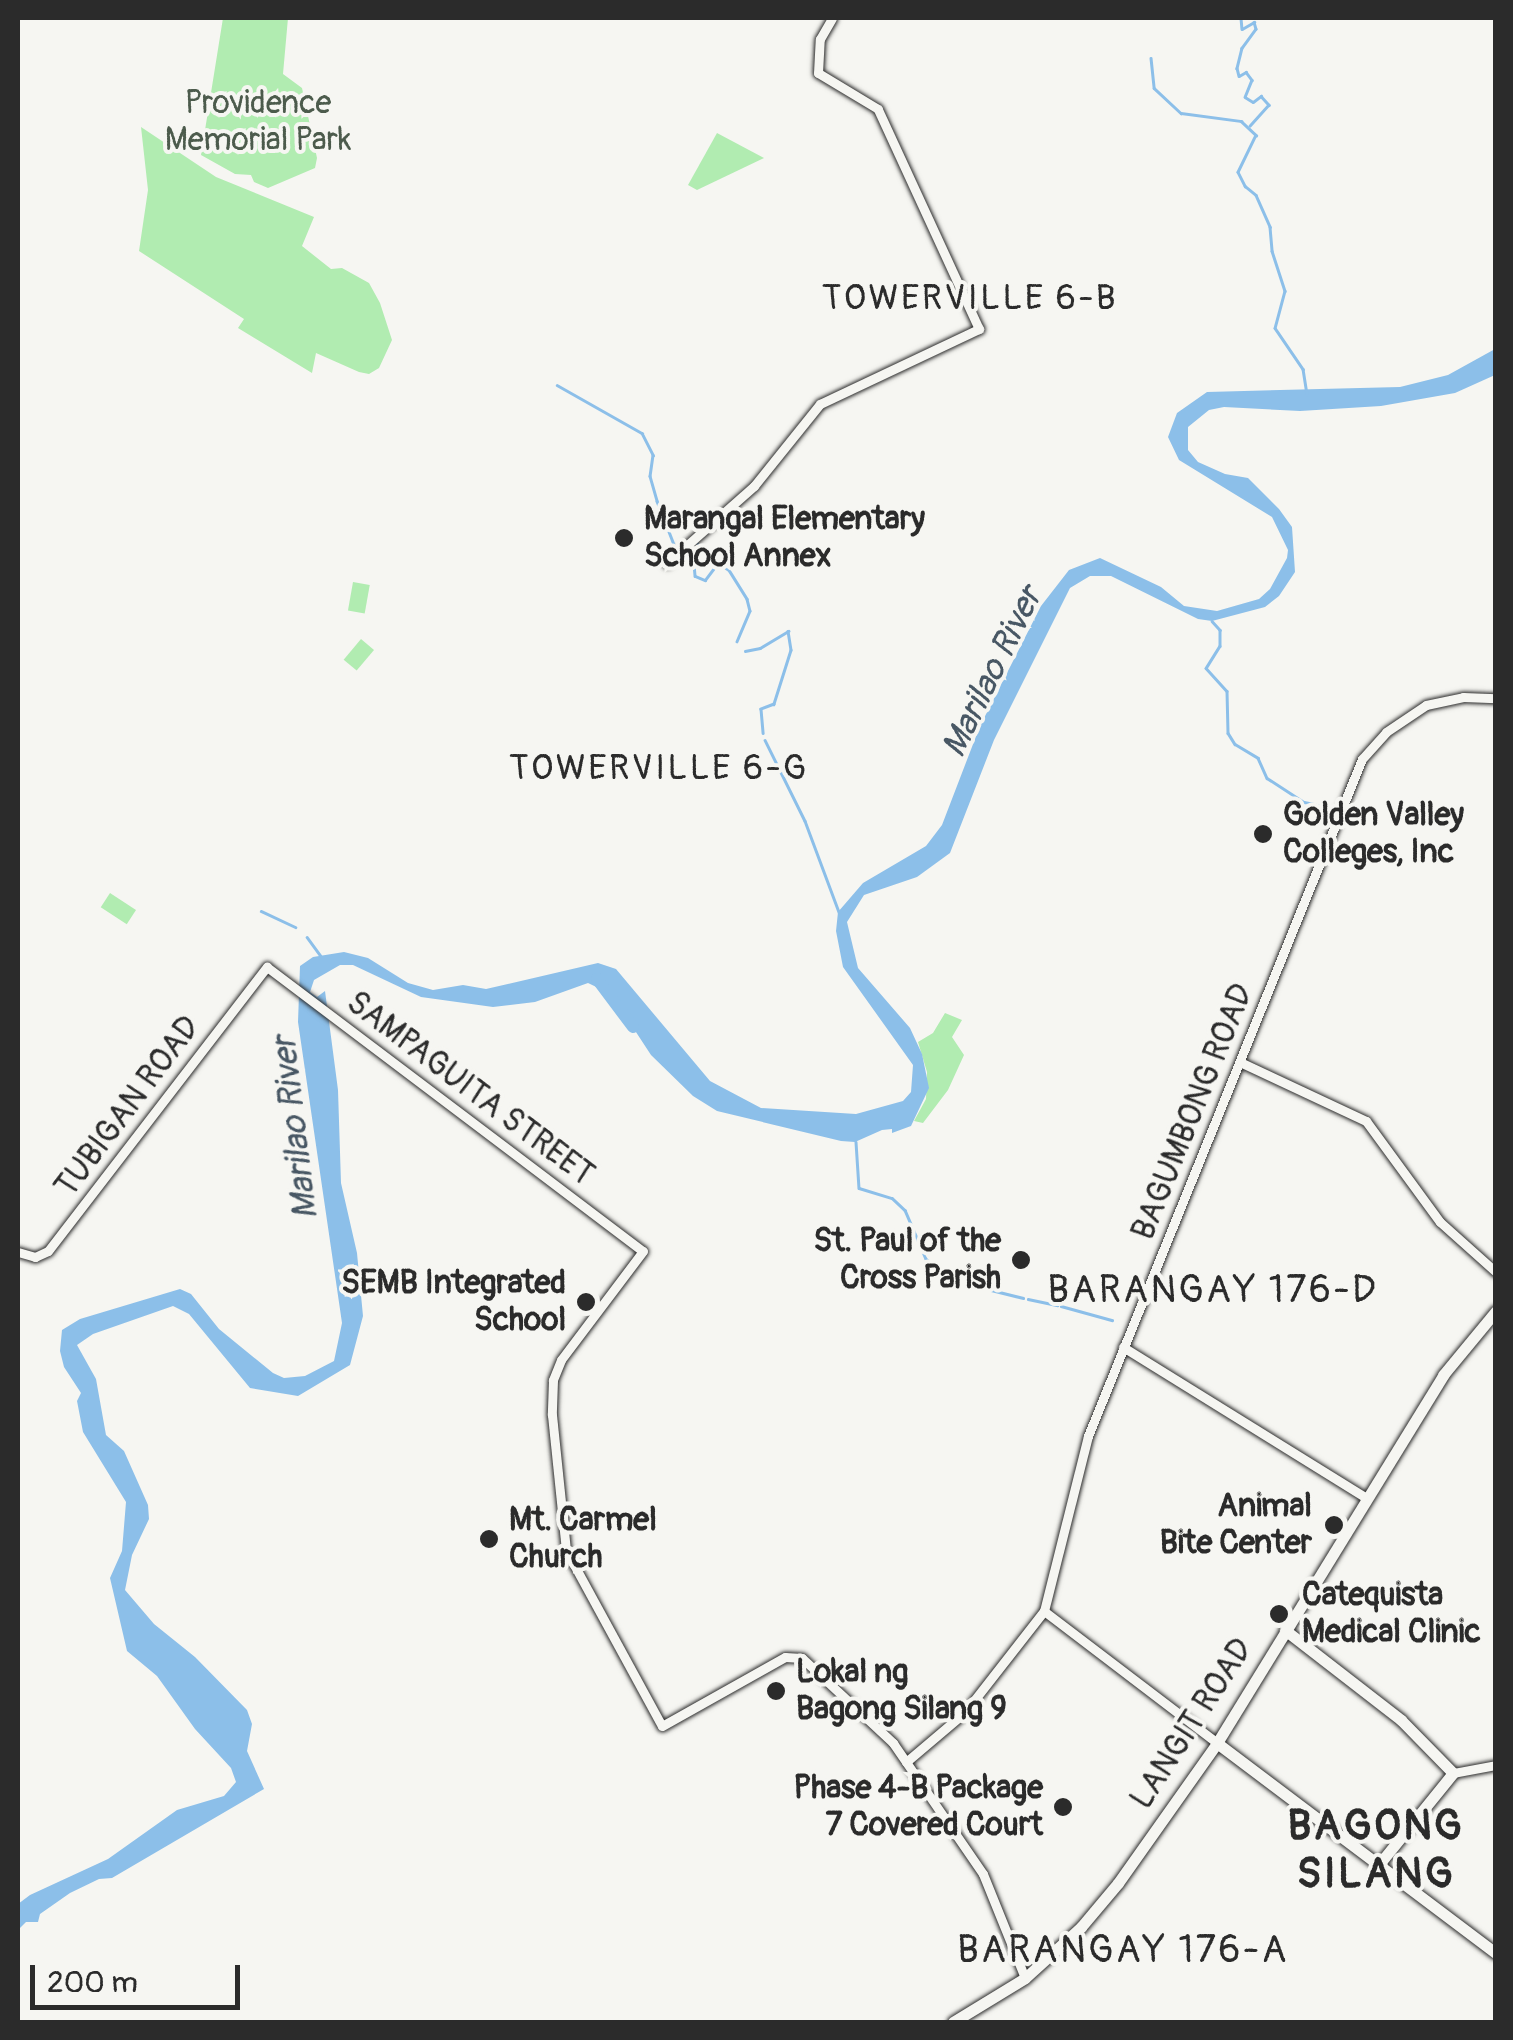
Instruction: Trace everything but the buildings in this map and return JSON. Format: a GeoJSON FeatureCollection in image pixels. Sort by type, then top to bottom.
{"type":"FeatureCollection","features":[{"type":"Feature","properties":{"kind":"main road","name":"LANGIT ROAD"},"geometry":{"type":"LineString","coordinates":[[953,2022],[1025,1978],[1106,1898],[1217,1743],[1443,1375],[1496,1310]]}},
{"type":"Feature","properties":{"kind":"main road"},"geometry":{"type":"LineString","coordinates":[[1285,1630],[1401,1720],[1453,1773],[1380,1863]]}},
{"type":"Feature","properties":{"kind":"main road"},"geometry":{"type":"LineString","coordinates":[[1217,1743],[1496,1952]]}},
{"type":"Feature","properties":{"kind":"street"},"geometry":{"type":"LineString","coordinates":[[666,563],[754,486],[820,404],[980,329],[878,109],[818,73],[820,38],[832,18]]}},
{"type":"Feature","properties":{"kind":"street","name":"BAGUMBONG ROAD"},"geometry":{"type":"LineString","coordinates":[[906,1762],[965,1712],[1044,1611],[1088,1436],[1302,915],[1332,828],[1367,752],[1402,719],[1426,705],[1464,697],[1496,698]]}},
{"type":"Feature","properties":{"kind":"street","name":"SAMPAGUITA STREET"},"geometry":{"type":"LineString","coordinates":[[267,967],[643,1251],[561,1360],[553,1380],[552,1414],[566,1550],[662,1726],[785,1658],[799,1656],[880,1728],[906,1762]]}},
{"type":"Feature","properties":{"kind":"street","name":"TUBIGAN ROAD"},"geometry":{"type":"LineString","coordinates":[[18,1252],[36,1257],[48,1252],[267,967]]}},
{"type":"Feature","properties":{"kind":"street"},"geometry":{"type":"LineString","coordinates":[[1240,1062],[1366,1120],[1440,1222],[1496,1272]]}},
{"type":"Feature","properties":{"kind":"street"},"geometry":{"type":"LineString","coordinates":[[1123,1348],[1244,1418],[1365,1497]]}},
{"type":"Feature","properties":{"kind":"street"},"geometry":{"type":"LineString","coordinates":[[1044,1611],[1217,1743]]}},
{"type":"Feature","properties":{"kind":"street"},"geometry":{"type":"LineString","coordinates":[[906,1762],[989,1884],[1025,1978]]}},
{"type":"Feature","properties":{"kind":"street"},"geometry":{"type":"LineString","coordinates":[[1453,1773],[1496,1765]]}},
{"type":"Feature","properties":{"kind":"green space","name":"Providence Memorial Park"},"geometry":{"type":"Polygon","coordinates":[[[223,18],[288,18],[283,74],[302,88],[317,158],[315,168],[268,188],[254,182],[251,175],[235,174],[201,155],[223,18]]]}},
{"type":"Feature","properties":{"kind":"green space"},"geometry":{"type":"Polygon","coordinates":[[[141,127],[216,177],[314,217],[302,246],[331,269],[342,268],[369,283],[380,303],[392,340],[379,368],[369,374],[359,372],[316,353],[312,373],[238,328],[244,319],[139,251],[148,190],[141,127]]]}},
{"type":"Feature","properties":{"kind":"green space"},"geometry":{"type":"Polygon","coordinates":[[[717,133],[764,158],[697,190],[688,185],[717,133]]]}},
{"type":"Feature","properties":{"kind":"green space"},"geometry":{"type":"Polygon","coordinates":[[[353,582],[370,585],[365,614],[348,611],[353,582]]]}},
{"type":"Feature","properties":{"kind":"green space"},"geometry":{"type":"Polygon","coordinates":[[[361,639],[374,650],[357,671],[344,660],[361,639]]]}},
{"type":"Feature","properties":{"kind":"green space"},"geometry":{"type":"Polygon","coordinates":[[[110,893],[136,910],[127,924],[101,907],[110,893]]]}},
{"type":"Feature","properties":{"kind":"green space"},"geometry":{"type":"Polygon","coordinates":[[[945,1013],[962,1020],[952,1037],[964,1055],[948,1090],[923,1123],[914,1121],[926,1099],[927,1072],[918,1042],[933,1033],[945,1013]]]}},
{"type":"Feature","properties":{"kind":"water"},"geometry":{"type":"Polygon","coordinates":[[[1495,349],[1495,375],[1455,393],[1381,406],[1300,411],[1224,407],[1209,410],[1188,427],[1188,450],[1198,462],[1225,474],[1248,478],[1279,509],[1292,527],[1295,572],[1279,596],[1265,607],[1212,621],[1198,619],[1111,576],[1090,576],[1070,588],[994,740],[950,853],[917,877],[864,895],[847,922],[858,968],[910,1028],[922,1054],[929,1088],[911,1126],[892,1133],[892,1129],[882,1130],[855,1142],[841,1141],[717,1111],[693,1096],[651,1055],[611,994],[588,983],[535,1002],[493,1007],[421,997],[353,965],[340,965],[314,980],[310,992],[317,997],[325,991],[338,1090],[341,1183],[357,1253],[363,1316],[350,1365],[298,1396],[250,1388],[189,1314],[173,1306],[93,1334],[77,1345],[96,1379],[106,1435],[124,1451],[148,1505],[149,1519],[132,1555],[125,1590],[154,1624],[195,1657],[247,1710],[252,1724],[247,1751],[264,1789],[112,1878],[99,1879],[70,1893],[40,1914],[38,1922],[26,1922],[18,1930],[18,1904],[30,1895],[108,1859],[177,1810],[224,1796],[236,1782],[231,1768],[195,1729],[157,1676],[127,1651],[110,1578],[122,1551],[126,1502],[83,1432],[77,1401],[81,1393],[64,1367],[60,1351],[62,1330],[80,1319],[180,1289],[191,1294],[219,1329],[273,1373],[284,1378],[305,1376],[334,1361],[342,1323],[298,1022],[300,966],[313,957],[344,952],[368,958],[408,983],[433,990],[463,985],[486,989],[598,963],[616,969],[710,1081],[761,1108],[856,1114],[903,1101],[911,1092],[913,1065],[843,967],[836,931],[838,912],[863,883],[926,846],[942,825],[980,726],[1041,606],[1069,570],[1100,558],[1161,587],[1184,606],[1217,611],[1259,599],[1270,589],[1287,558],[1288,550],[1272,517],[1179,460],[1168,437],[1177,413],[1207,392],[1400,387],[1448,375],[1495,349]]]}},
{"type":"Feature","properties":{"kind":"waterway"},"geometry":{"type":"LineString","coordinates":[[1241,18],[1242,29],[1254,22],[1256,29],[1242,48],[1237,68],[1239,76],[1246,72],[1252,80],[1245,97],[1253,102],[1261,96],[1269,105],[1250,126]]}},
{"type":"Feature","properties":{"kind":"waterway"},"geometry":{"type":"LineString","coordinates":[[1151,58],[1154,88],[1181,113],[1241,121],[1256,135],[1238,172],[1245,186],[1256,195],[1270,227],[1272,251],[1285,291],[1275,328],[1303,369],[1307,395]]}},
{"type":"Feature","properties":{"kind":"waterway"},"geometry":{"type":"LineString","coordinates":[[557,385],[642,433],[653,455],[650,476],[657,501],[675,547],[683,543]]}},
{"type":"Feature","properties":{"kind":"waterway"},"geometry":{"type":"LineString","coordinates":[[698,544],[701,550],[694,564],[695,576],[705,580],[718,563],[729,570],[747,599],[750,611],[737,641]]}},
{"type":"Feature","properties":{"kind":"waterway"},"geometry":{"type":"LineString","coordinates":[[1212,621],[1220,630],[1220,646],[1206,668],[1227,691],[1228,733],[1235,744],[1258,758],[1267,778],[1304,802],[1320,805],[1324,821]]}},
{"type":"Feature","properties":{"kind":"waterway"},"geometry":{"type":"LineString","coordinates":[[745,651],[760,648],[788,631],[791,650],[774,704],[761,709],[763,733]]}},
{"type":"Feature","properties":{"kind":"waterway"},"geometry":{"type":"LineString","coordinates":[[765,740],[805,821],[839,912]]}},
{"type":"Feature","properties":{"kind":"waterway"},"geometry":{"type":"LineString","coordinates":[[261,911],[296,927]]}},
{"type":"Feature","properties":{"kind":"waterway"},"geometry":{"type":"LineString","coordinates":[[307,937],[321,956]]}},
{"type":"Feature","properties":{"kind":"waterway","name":"Marilao River"},"geometry":{"type":"LineString","coordinates":[[597,979],[633,1027]]}},
{"type":"Feature","properties":{"kind":"waterway"},"geometry":{"type":"LineString","coordinates":[[856,1142],[859,1188],[892,1198],[905,1210],[926,1259],[955,1280]]}},
{"type":"Feature","properties":{"kind":"waterway"},"geometry":{"type":"LineString","coordinates":[[959,1282],[1023,1298]]}},
{"type":"Feature","properties":{"kind":"waterway"},"geometry":{"type":"LineString","coordinates":[[1028,1299],[1057,1305]]}},
{"type":"Feature","properties":{"kind":"waterway"},"geometry":{"type":"LineString","coordinates":[[1061,1306],[1112,1320]]}},
{"type":"Feature","properties":{"kind":"place","name":"Marangal Elementary School Annex"},"geometry":{"type":"Point","coordinates":[624,538]}},
{"type":"Feature","properties":{"kind":"place","name":"Golden Valley Colleges, Inc"},"geometry":{"type":"Point","coordinates":[1263,834]}},
{"type":"Feature","properties":{"kind":"place","name":"St. Paul of the Cross Parish"},"geometry":{"type":"Point","coordinates":[1021,1260]}},
{"type":"Feature","properties":{"kind":"place","name":"SEMB Integrated School"},"geometry":{"type":"Point","coordinates":[586,1302]}},
{"type":"Feature","properties":{"kind":"place","name":"Animal Bite Center"},"geometry":{"type":"Point","coordinates":[1334,1525]}},
{"type":"Feature","properties":{"kind":"place","name":"Mt. Carmel Church"},"geometry":{"type":"Point","coordinates":[489,1539]}},
{"type":"Feature","properties":{"kind":"place","name":"Catequista Medical Clinic"},"geometry":{"type":"Point","coordinates":[1279,1614]}},
{"type":"Feature","properties":{"kind":"place","name":"Lokal ng Bagong Silang 9"},"geometry":{"type":"Point","coordinates":[776,1691]}},
{"type":"Feature","properties":{"kind":"place","name":"Phase 4-B Package 7 Covered Court"},"geometry":{"type":"Point","coordinates":[1063,1807]}},
{"type":"Feature","properties":{"kind":"district","name":"TOWERVILLE 6-B"},"geometry":{"type":"Point","coordinates":[970,298]}},
{"type":"Feature","properties":{"kind":"district","name":"TOWERVILLE 6-G"},"geometry":{"type":"Point","coordinates":[659,768]}},
{"type":"Feature","properties":{"kind":"district","name":"BARANGAY 176-D"},"geometry":{"type":"Point","coordinates":[1213,1291]}},
{"type":"Feature","properties":{"kind":"district","name":"BAGONG SILANG"},"geometry":{"type":"Point","coordinates":[1376,1850]}},
{"type":"Feature","properties":{"kind":"district","name":"BARANGAY 176-A"},"geometry":{"type":"Point","coordinates":[1123,1951]}}]}
